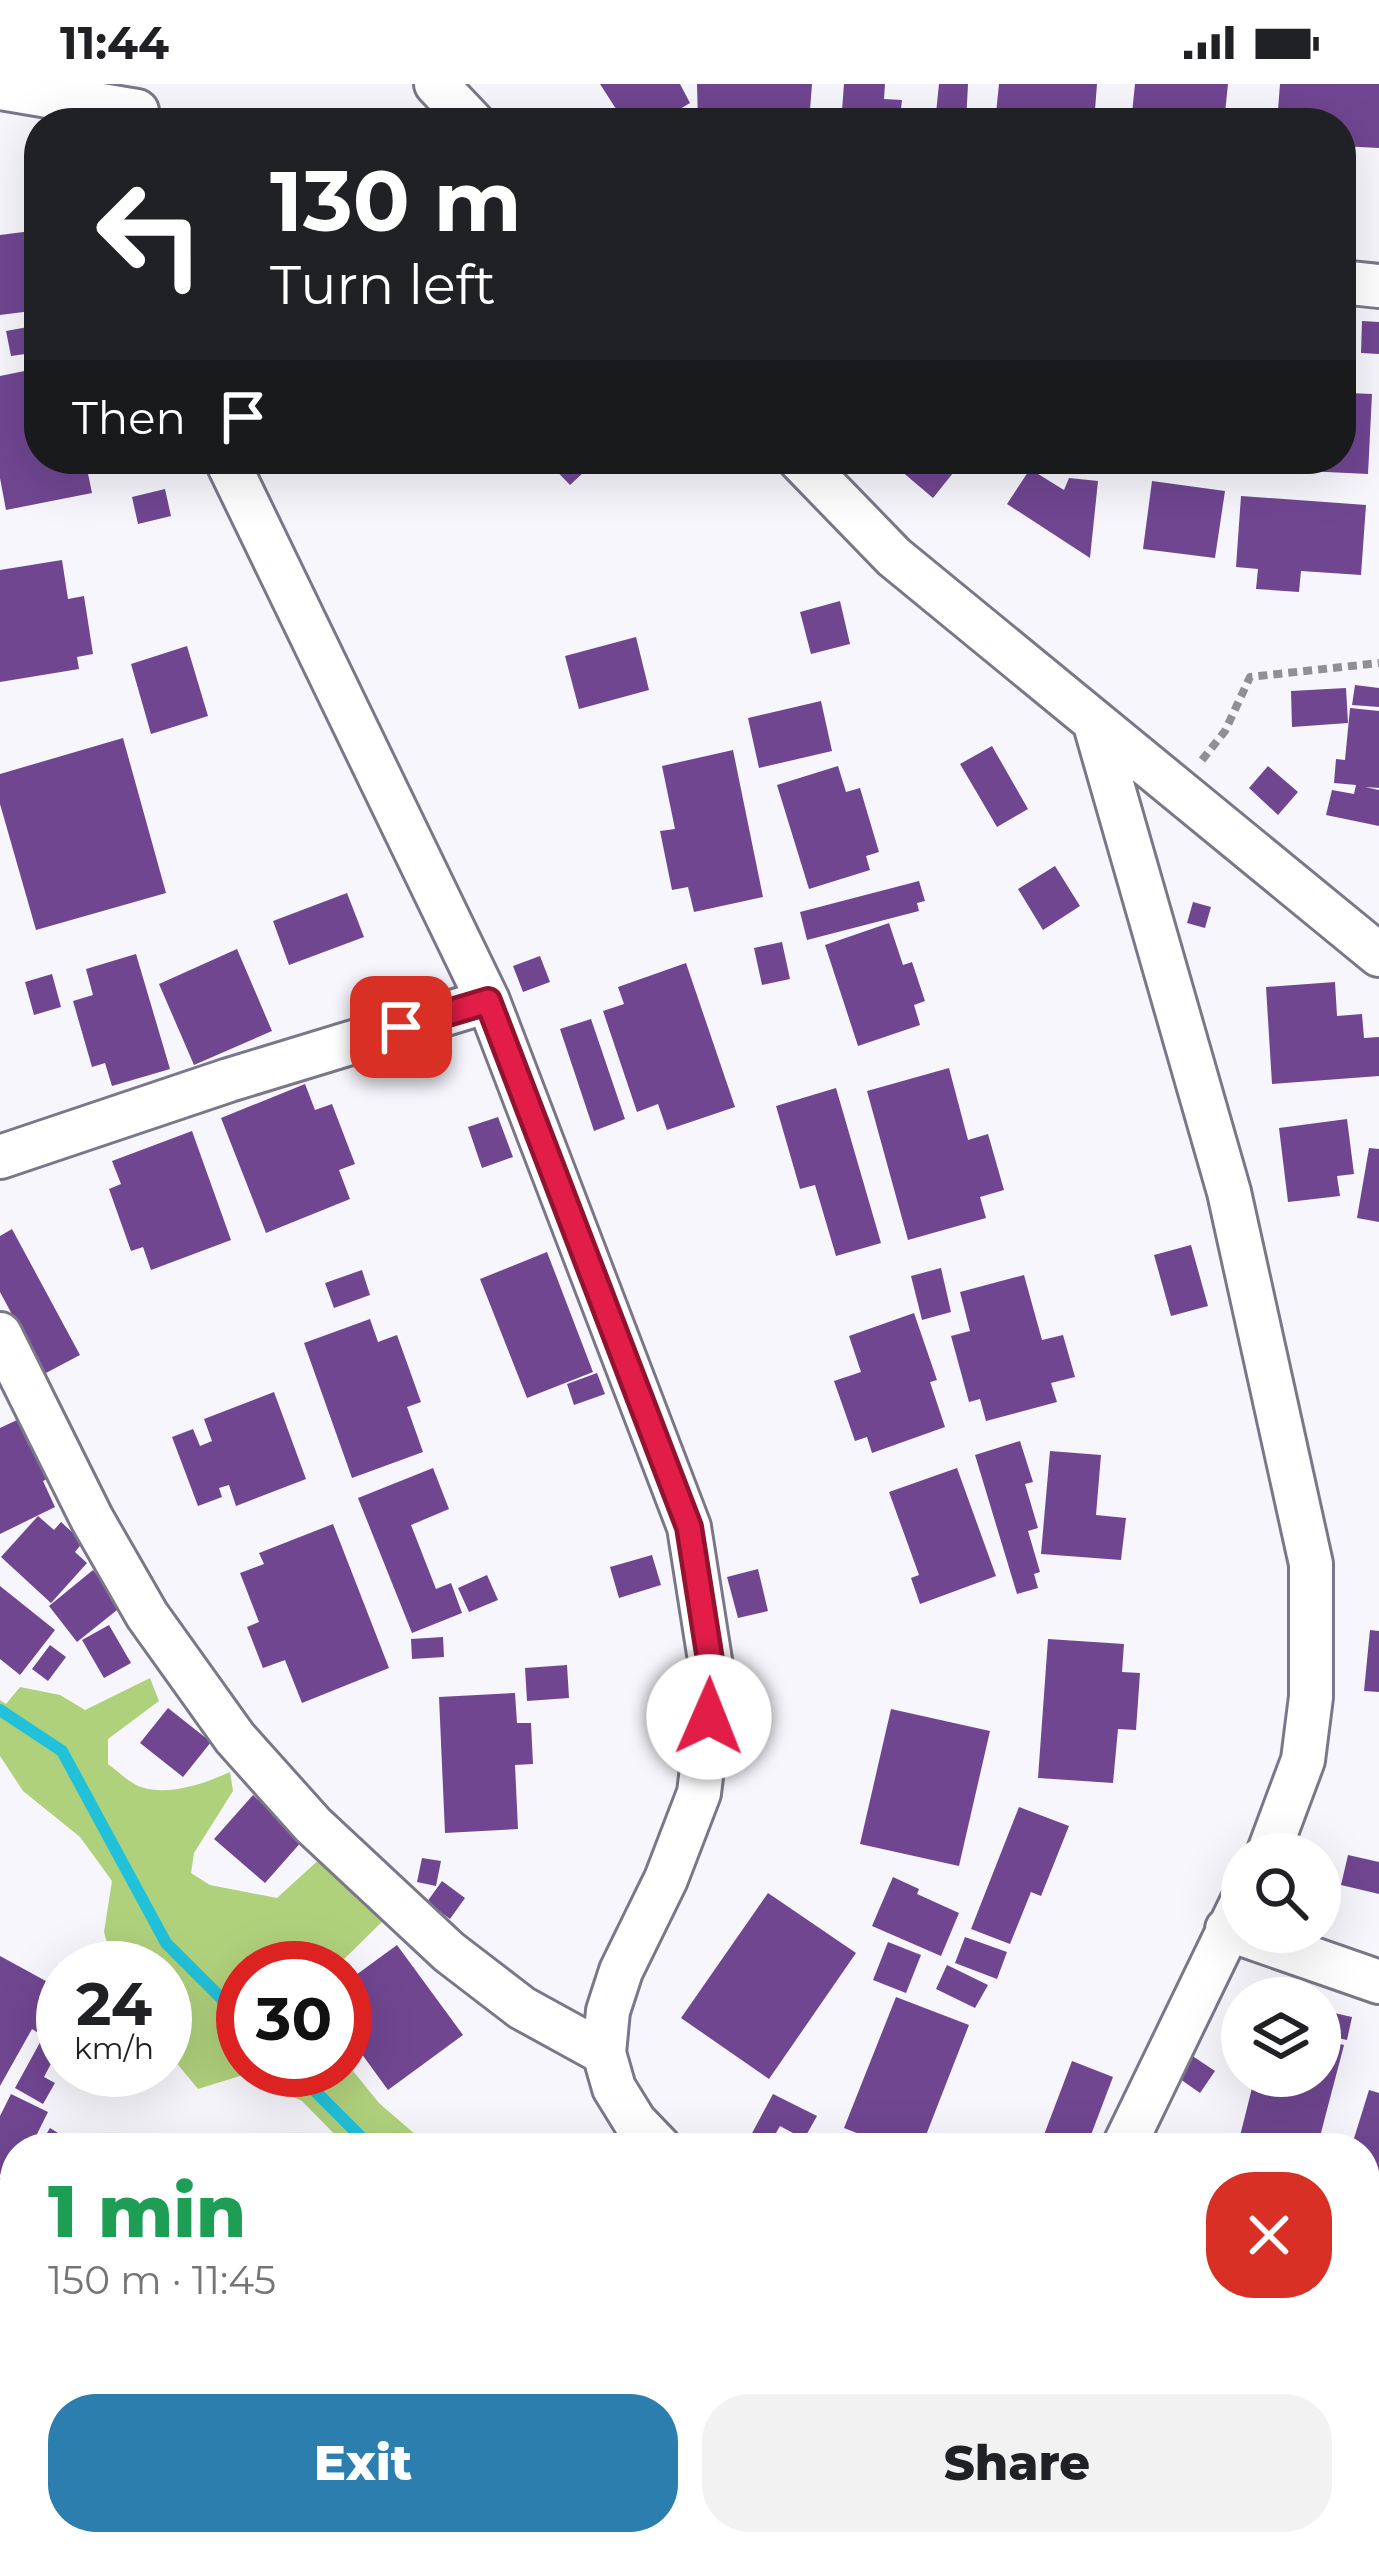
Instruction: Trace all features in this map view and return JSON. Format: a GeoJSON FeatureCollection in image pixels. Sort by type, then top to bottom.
{"type":"FeatureCollection","features":[{"type":"Feature","properties":{"kind":"street"},"geometry":{"type":"LineString","coordinates":[[436,84],[459,108]]}},
{"type":"Feature","properties":{"kind":"street"},"geometry":{"type":"LineString","coordinates":[[0,88],[144,106]]}},
{"type":"Feature","properties":{"kind":"street"},"geometry":{"type":"LineString","coordinates":[[233,474],[488,1001],[689,1527],[713,1679],[699,1792],[666,1879],[621,1971],[608,2011],[604,2053],[614,2088],[645,2133]]}},
{"type":"Feature","properties":{"kind":"street"},"geometry":{"type":"LineString","coordinates":[[814,474],[894,557],[1178,789],[1362,924],[1379,955]]}},
{"type":"Feature","properties":{"kind":"street"},"geometry":{"type":"LineString","coordinates":[[1094,721],[1228,1192],[1311,1564],[1311,1697],[1303,1760],[1276,1833]]}},
{"type":"Feature","properties":{"kind":"street"},"geometry":{"type":"LineString","coordinates":[[0,1157],[229,1080],[488,1001]]}},
{"type":"Feature","properties":{"kind":"street"},"geometry":{"type":"LineString","coordinates":[[0,1334],[92,1519],[147,1615],[235,1738],[314,1825],[448,1952],[522,2008],[604,2053]]}},
{"type":"Feature","properties":{"kind":"street"},"geometry":{"type":"LineString","coordinates":[[1131,2133],[1221,1945]]}},
{"type":"Feature","properties":{"kind":"street"},"geometry":{"type":"LineString","coordinates":[[1316,1953],[1379,1982]]}},
{"type":"Feature","properties":{"kind":"path"},"geometry":{"type":"LineString","coordinates":[[1178,789],[1225,731],[1250,677],[1379,663]]}},
{"type":"Feature","properties":{"kind":"green space"},"geometry":{"type":"Polygon","coordinates":[[[150,1678],[159,1701],[108,1739],[108,1764],[132,1783],[163,1790],[230,1772],[233,1791],[194,1853],[191,1873],[210,1885],[277,1898],[324,1855],[389,1915],[363,1941],[216,1941],[216,2083],[198,2089],[192,2082],[192,1941],[106,1941],[112,1881],[80,1837],[23,1791],[0,1756],[0,1700],[6,1704],[20,1687],[60,1695],[85,1710],[150,1678]]]}},
{"type":"Feature","properties":{"kind":"green space"},"geometry":{"type":"Polygon","coordinates":[[[372,2094],[414,2133],[333,2133],[293,2097],[372,2094]]]}},
{"type":"Feature","properties":{"kind":"building"},"geometry":{"type":"Polygon","coordinates":[[[600,84],[680,84],[690,103],[682,108],[615,108],[600,84]]]}},
{"type":"Feature","properties":{"kind":"building"},"geometry":{"type":"Polygon","coordinates":[[[697,84],[812,84],[810,108],[698,108],[697,84]]]}},
{"type":"Feature","properties":{"kind":"building"},"geometry":{"type":"Polygon","coordinates":[[[844,84],[885,84],[884,99],[902,100],[901,108],[842,108],[844,84]]]}},
{"type":"Feature","properties":{"kind":"building"},"geometry":{"type":"Polygon","coordinates":[[[939,84],[968,84],[967,108],[937,108],[939,84]]]}},
{"type":"Feature","properties":{"kind":"building"},"geometry":{"type":"Polygon","coordinates":[[[999,84],[1097,84],[1095,108],[997,108],[999,84]]]}},
{"type":"Feature","properties":{"kind":"building"},"geometry":{"type":"Polygon","coordinates":[[[1135,84],[1228,84],[1226,108],[1133,108],[1135,84]]]}},
{"type":"Feature","properties":{"kind":"building"},"geometry":{"type":"Polygon","coordinates":[[[1280,84],[1379,84],[1379,148],[1356,147],[1356,108],[1278,108],[1280,84]]]}},
{"type":"Feature","properties":{"kind":"building"},"geometry":{"type":"Polygon","coordinates":[[[24,232],[24,312],[0,315],[0,235],[24,232]]]}},
{"type":"Feature","properties":{"kind":"building"},"geometry":{"type":"Polygon","coordinates":[[[1362,321],[1379,322],[1379,354],[1361,353],[1362,321]]]}},
{"type":"Feature","properties":{"kind":"building"},"geometry":{"type":"Polygon","coordinates":[[[24,328],[24,354],[11,356],[6,331],[24,328]]]}},
{"type":"Feature","properties":{"kind":"building"},"geometry":{"type":"Polygon","coordinates":[[[24,371],[24,474],[88,474],[92,493],[6,510],[0,478],[0,376],[24,371]]]}},
{"type":"Feature","properties":{"kind":"building"},"geometry":{"type":"Polygon","coordinates":[[[1356,393],[1372,394],[1368,474],[1356,473],[1356,393]]]}},
{"type":"Feature","properties":{"kind":"building"},"geometry":{"type":"Polygon","coordinates":[[[559,474],[582,474],[570,485],[559,474]]]}},
{"type":"Feature","properties":{"kind":"building"},"geometry":{"type":"Polygon","coordinates":[[[905,474],[952,474],[933,498],[905,474]]]}},
{"type":"Feature","properties":{"kind":"building"},"geometry":{"type":"Polygon","coordinates":[[[1027,474],[1038,474],[1064,490],[1069,478],[1098,481],[1090,558],[1007,504],[1027,474]]]}},
{"type":"Feature","properties":{"kind":"building"},"geometry":{"type":"Polygon","coordinates":[[[1152,481],[1225,491],[1215,558],[1143,549],[1152,481]]]}},
{"type":"Feature","properties":{"kind":"building"},"geometry":{"type":"Polygon","coordinates":[[[165,489],[171,516],[138,524],[132,497],[165,489]]]}},
{"type":"Feature","properties":{"kind":"building"},"geometry":{"type":"Polygon","coordinates":[[[1241,496],[1366,505],[1361,575],[1301,571],[1299,592],[1256,589],[1258,569],[1236,567],[1241,496]]]}},
{"type":"Feature","properties":{"kind":"building"},"geometry":{"type":"Polygon","coordinates":[[[62,560],[68,599],[84,596],[93,654],[77,657],[79,669],[0,682],[0,570],[62,560]]]}},
{"type":"Feature","properties":{"kind":"building"},"geometry":{"type":"Polygon","coordinates":[[[840,601],[850,644],[811,654],[800,612],[840,601]]]}},
{"type":"Feature","properties":{"kind":"building"},"geometry":{"type":"Polygon","coordinates":[[[636,637],[649,690],[579,709],[565,656],[636,637]]]}},
{"type":"Feature","properties":{"kind":"building"},"geometry":{"type":"Polygon","coordinates":[[[187,646],[208,716],[151,734],[131,664],[187,646]]]}},
{"type":"Feature","properties":{"kind":"building"},"geometry":{"type":"Polygon","coordinates":[[[1355,685],[1379,688],[1379,707],[1352,705],[1355,685]]]}},
{"type":"Feature","properties":{"kind":"building"},"geometry":{"type":"Polygon","coordinates":[[[1346,688],[1348,723],[1292,727],[1291,691],[1346,688]]]}},
{"type":"Feature","properties":{"kind":"building"},"geometry":{"type":"Polygon","coordinates":[[[821,701],[832,751],[759,768],[748,718],[821,701]]]}},
{"type":"Feature","properties":{"kind":"building"},"geometry":{"type":"Polygon","coordinates":[[[1350,708],[1379,711],[1379,788],[1365,787],[1379,790],[1379,826],[1326,815],[1332,790],[1354,794],[1356,785],[1334,783],[1336,759],[1345,760],[1350,708]]]}},
{"type":"Feature","properties":{"kind":"building"},"geometry":{"type":"Polygon","coordinates":[[[123,738],[166,893],[36,930],[0,804],[0,774],[123,738]]]}},
{"type":"Feature","properties":{"kind":"building"},"geometry":{"type":"Polygon","coordinates":[[[992,746],[1028,809],[997,827],[960,764],[992,746]]]}},
{"type":"Feature","properties":{"kind":"building"},"geometry":{"type":"Polygon","coordinates":[[[733,750],[763,897],[694,912],[688,887],[672,890],[660,831],[675,829],[662,766],[733,750]]]}},
{"type":"Feature","properties":{"kind":"building"},"geometry":{"type":"Polygon","coordinates":[[[838,766],[846,792],[860,788],[879,852],[866,856],[870,870],[809,889],[777,785],[838,766]]]}},
{"type":"Feature","properties":{"kind":"building"},"geometry":{"type":"Polygon","coordinates":[[[1268,766],[1298,792],[1278,815],[1249,788],[1268,766]]]}},
{"type":"Feature","properties":{"kind":"building"},"geometry":{"type":"Polygon","coordinates":[[[1055,866],[1080,906],[1043,930],[1018,889],[1055,866]]]}},
{"type":"Feature","properties":{"kind":"building"},"geometry":{"type":"Polygon","coordinates":[[[919,881],[925,901],[917,903],[919,911],[807,940],[800,912],[919,881]]]}},
{"type":"Feature","properties":{"kind":"building"},"geometry":{"type":"Polygon","coordinates":[[[347,893],[364,937],[289,965],[273,921],[347,893]]]}},
{"type":"Feature","properties":{"kind":"building"},"geometry":{"type":"Polygon","coordinates":[[[1193,902],[1211,907],[1205,928],[1187,923],[1193,902]]]}},
{"type":"Feature","properties":{"kind":"building"},"geometry":{"type":"Polygon","coordinates":[[[889,923],[903,965],[912,962],[925,1001],[914,1005],[920,1025],[858,1046],[825,945],[889,923]]]}},
{"type":"Feature","properties":{"kind":"building"},"geometry":{"type":"Polygon","coordinates":[[[782,942],[790,979],[762,985],[754,948],[782,942]]]}},
{"type":"Feature","properties":{"kind":"building"},"geometry":{"type":"Polygon","coordinates":[[[237,949],[272,1031],[194,1065],[159,984],[237,949]]]}},
{"type":"Feature","properties":{"kind":"building"},"geometry":{"type":"Polygon","coordinates":[[[136,954],[170,1069],[112,1086],[105,1063],[92,1067],[73,1001],[93,995],[86,969],[136,954]]]}},
{"type":"Feature","properties":{"kind":"building"},"geometry":{"type":"Polygon","coordinates":[[[540,956],[550,982],[523,992],[513,966],[540,956]]]}},
{"type":"Feature","properties":{"kind":"building"},"geometry":{"type":"Polygon","coordinates":[[[686,963],[735,1107],[667,1130],[658,1104],[637,1112],[603,1011],[624,1004],[618,987],[686,963]]]}},
{"type":"Feature","properties":{"kind":"building"},"geometry":{"type":"Polygon","coordinates":[[[52,974],[61,1007],[34,1015],[25,982],[52,974]]]}},
{"type":"Feature","properties":{"kind":"building"},"geometry":{"type":"Polygon","coordinates":[[[1335,982],[1337,1016],[1362,1014],[1364,1038],[1379,1037],[1379,1076],[1272,1084],[1266,987],[1335,982]]]}},
{"type":"Feature","properties":{"kind":"building"},"geometry":{"type":"Polygon","coordinates":[[[591,1019],[625,1119],[594,1131],[560,1029],[591,1019]]]}},
{"type":"Feature","properties":{"kind":"building"},"geometry":{"type":"Polygon","coordinates":[[[949,1068],[968,1140],[988,1134],[1004,1190],[980,1197],[986,1218],[908,1240],[867,1091],[949,1068]]]}},
{"type":"Feature","properties":{"kind":"building"},"geometry":{"type":"Polygon","coordinates":[[[305,1084],[315,1110],[332,1104],[355,1164],[339,1170],[350,1199],[266,1233],[221,1118],[305,1084]]]}},
{"type":"Feature","properties":{"kind":"building"},"geometry":{"type":"Polygon","coordinates":[[[836,1088],[881,1243],[836,1256],[815,1185],[800,1189],[776,1106],[836,1088]]]}},
{"type":"Feature","properties":{"kind":"building"},"geometry":{"type":"Polygon","coordinates":[[[498,1117],[513,1157],[482,1168],[468,1127],[498,1117]]]}},
{"type":"Feature","properties":{"kind":"building"},"geometry":{"type":"Polygon","coordinates":[[[1347,1119],[1354,1174],[1337,1176],[1340,1196],[1288,1202],[1279,1128],[1347,1119]]]}},
{"type":"Feature","properties":{"kind":"building"},"geometry":{"type":"Polygon","coordinates":[[[192,1131],[231,1240],[151,1270],[143,1247],[131,1251],[109,1189],[121,1184],[112,1161],[192,1131]]]}},
{"type":"Feature","properties":{"kind":"building"},"geometry":{"type":"Polygon","coordinates":[[[1369,1148],[1379,1149],[1379,1222],[1357,1218],[1369,1148]]]}},
{"type":"Feature","properties":{"kind":"building"},"geometry":{"type":"Polygon","coordinates":[[[12,1229],[80,1355],[44,1374],[0,1292],[0,1236],[12,1229]]]}},
{"type":"Feature","properties":{"kind":"building"},"geometry":{"type":"Polygon","coordinates":[[[1191,1245],[1208,1306],[1171,1316],[1154,1255],[1191,1245]]]}},
{"type":"Feature","properties":{"kind":"building"},"geometry":{"type":"Polygon","coordinates":[[[547,1252],[593,1372],[527,1398],[480,1279],[547,1252]]]}},
{"type":"Feature","properties":{"kind":"building"},"geometry":{"type":"Polygon","coordinates":[[[941,1268],[951,1312],[922,1320],[911,1276],[941,1268]]]}},
{"type":"Feature","properties":{"kind":"building"},"geometry":{"type":"Polygon","coordinates":[[[362,1270],[370,1295],[334,1308],[325,1283],[362,1270]]]}},
{"type":"Feature","properties":{"kind":"building"},"geometry":{"type":"Polygon","coordinates":[[[1024,1275],[1042,1340],[1063,1335],[1075,1377],[1051,1383],[1057,1402],[986,1421],[980,1399],[969,1402],[951,1336],[970,1331],[960,1292],[1024,1275]]]}},
{"type":"Feature","properties":{"kind":"building"},"geometry":{"type":"Polygon","coordinates":[[[914,1313],[937,1380],[930,1382],[945,1427],[872,1453],[867,1437],[855,1441],[834,1381],[861,1372],[849,1336],[914,1313]]]}},
{"type":"Feature","properties":{"kind":"building"},"geometry":{"type":"Polygon","coordinates":[[[370,1319],[378,1342],[397,1335],[421,1402],[407,1407],[423,1452],[352,1478],[304,1343],[370,1319]]]}},
{"type":"Feature","properties":{"kind":"building"},"geometry":{"type":"Polygon","coordinates":[[[597,1373],[605,1394],[574,1405],[567,1384],[597,1373]]]}},
{"type":"Feature","properties":{"kind":"building"},"geometry":{"type":"Polygon","coordinates":[[[274,1392],[306,1479],[236,1506],[229,1485],[219,1488],[222,1497],[198,1506],[172,1437],[193,1429],[200,1446],[212,1441],[204,1419],[274,1392]]]}},
{"type":"Feature","properties":{"kind":"building"},"geometry":{"type":"Polygon","coordinates":[[[17,1420],[29,1446],[36,1442],[53,1476],[43,1481],[55,1507],[0,1534],[0,1428],[17,1420]]]}},
{"type":"Feature","properties":{"kind":"building"},"geometry":{"type":"Polygon","coordinates":[[[1020,1441],[1033,1482],[1025,1484],[1038,1528],[1028,1531],[1040,1572],[1034,1574],[1038,1588],[1017,1594],[975,1455],[1020,1441]]]}},
{"type":"Feature","properties":{"kind":"building"},"geometry":{"type":"Polygon","coordinates":[[[1050,1451],[1101,1455],[1096,1515],[1126,1518],[1121,1560],[1041,1554],[1050,1451]]]}},
{"type":"Feature","properties":{"kind":"building"},"geometry":{"type":"Polygon","coordinates":[[[433,1468],[449,1509],[411,1525],[436,1589],[451,1583],[462,1613],[412,1633],[358,1498],[433,1468]]]}},
{"type":"Feature","properties":{"kind":"building"},"geometry":{"type":"Polygon","coordinates":[[[957,1468],[996,1576],[920,1604],[911,1578],[919,1575],[889,1492],[957,1468]]]}},
{"type":"Feature","properties":{"kind":"building"},"geometry":{"type":"Polygon","coordinates":[[[38,1516],[54,1530],[61,1522],[83,1542],[75,1552],[87,1563],[51,1603],[1,1557],[38,1516]]]}},
{"type":"Feature","properties":{"kind":"building"},"geometry":{"type":"Polygon","coordinates":[[[333,1524],[389,1668],[302,1703],[285,1660],[263,1668],[247,1627],[259,1622],[240,1573],[264,1564],[259,1553],[333,1524]]]}},
{"type":"Feature","properties":{"kind":"building"},"geometry":{"type":"Polygon","coordinates":[[[652,1555],[661,1585],[619,1598],[610,1567],[652,1555]]]}},
{"type":"Feature","properties":{"kind":"building"},"geometry":{"type":"Polygon","coordinates":[[[758,1569],[768,1611],[738,1618],[727,1577],[758,1569]]]}},
{"type":"Feature","properties":{"kind":"building"},"geometry":{"type":"Polygon","coordinates":[[[93,1570],[122,1606],[77,1642],[49,1606],[93,1570]]]}},
{"type":"Feature","properties":{"kind":"building"},"geometry":{"type":"Polygon","coordinates":[[[487,1575],[498,1600],[469,1612],[458,1588],[487,1575]]]}},
{"type":"Feature","properties":{"kind":"building"},"geometry":{"type":"Polygon","coordinates":[[[0,1586],[55,1630],[20,1675],[0,1659],[0,1586]]]}},
{"type":"Feature","properties":{"kind":"building"},"geometry":{"type":"Polygon","coordinates":[[[109,1625],[131,1663],[104,1678],[82,1640],[109,1625]]]}},
{"type":"Feature","properties":{"kind":"building"},"geometry":{"type":"Polygon","coordinates":[[[1370,1630],[1379,1631],[1379,1692],[1364,1691],[1370,1630]]]}},
{"type":"Feature","properties":{"kind":"building"},"geometry":{"type":"Polygon","coordinates":[[[443,1637],[444,1657],[412,1659],[411,1639],[443,1637]]]}},
{"type":"Feature","properties":{"kind":"building"},"geometry":{"type":"Polygon","coordinates":[[[1048,1639],[1124,1644],[1122,1672],[1140,1673],[1136,1730],[1118,1729],[1113,1783],[1038,1778],[1048,1639]]]}},
{"type":"Feature","properties":{"kind":"building"},"geometry":{"type":"Polygon","coordinates":[[[50,1645],[66,1657],[48,1681],[32,1669],[50,1645]]]}},
{"type":"Feature","properties":{"kind":"building"},"geometry":{"type":"Polygon","coordinates":[[[567,1665],[569,1698],[527,1701],[525,1668],[567,1665]]]}},
{"type":"Feature","properties":{"kind":"building"},"geometry":{"type":"Polygon","coordinates":[[[515,1693],[517,1723],[531,1723],[533,1764],[515,1765],[518,1829],[445,1833],[439,1697],[515,1693]]]}},
{"type":"Feature","properties":{"kind":"building"},"geometry":{"type":"Polygon","coordinates":[[[168,1708],[211,1742],[183,1777],[140,1743],[168,1708]]]}},
{"type":"Feature","properties":{"kind":"building"},"geometry":{"type":"Polygon","coordinates":[[[891,1709],[990,1731],[959,1866],[860,1844],[891,1709]]]}},
{"type":"Feature","properties":{"kind":"building"},"geometry":{"type":"Polygon","coordinates":[[[253,1795],[303,1840],[265,1883],[214,1839],[253,1795]]]}},
{"type":"Feature","properties":{"kind":"building"},"geometry":{"type":"Polygon","coordinates":[[[1019,1807],[1069,1826],[1041,1896],[1031,1892],[1010,1944],[971,1929],[1019,1807]]]}},
{"type":"Feature","properties":{"kind":"building"},"geometry":{"type":"Polygon","coordinates":[[[1348,1855],[1379,1862],[1379,1894],[1341,1885],[1348,1855]]]}},
{"type":"Feature","properties":{"kind":"building"},"geometry":{"type":"Polygon","coordinates":[[[422,1858],[441,1861],[436,1886],[417,1882],[422,1858]]]}},
{"type":"Feature","properties":{"kind":"building"},"geometry":{"type":"Polygon","coordinates":[[[893,1877],[959,1913],[941,1956],[872,1926],[893,1877]]]}},
{"type":"Feature","properties":{"kind":"building"},"geometry":{"type":"Polygon","coordinates":[[[442,1881],[465,1898],[450,1919],[427,1902],[442,1881]]]}},
{"type":"Feature","properties":{"kind":"building"},"geometry":{"type":"Polygon","coordinates":[[[768,1893],[856,1953],[769,2079],[681,2018],[768,1893]]]}},
{"type":"Feature","properties":{"kind":"building"},"geometry":{"type":"Polygon","coordinates":[[[965,1937],[1007,1952],[997,1979],[955,1963],[965,1937]]]}},
{"type":"Feature","properties":{"kind":"building"},"geometry":{"type":"Polygon","coordinates":[[[888,1942],[921,1955],[906,1993],[873,1980],[888,1942]]]}},
{"type":"Feature","properties":{"kind":"building"},"geometry":{"type":"Polygon","coordinates":[[[397,1945],[463,2035],[388,2090],[372,2068],[372,1963],[397,1945]]]}},
{"type":"Feature","properties":{"kind":"building"},"geometry":{"type":"Polygon","coordinates":[[[0,1956],[36,1976],[36,2032],[32,2029],[0,2086],[0,1956]]]}},
{"type":"Feature","properties":{"kind":"building"},"geometry":{"type":"Polygon","coordinates":[[[947,1965],[988,1985],[975,2008],[936,1989],[947,1965]]]}},
{"type":"Feature","properties":{"kind":"building"},"geometry":{"type":"Polygon","coordinates":[[[896,1997],[969,2025],[927,2133],[857,2133],[844,2128],[896,1997]]]}},
{"type":"Feature","properties":{"kind":"building"},"geometry":{"type":"Polygon","coordinates":[[[1341,2015],[1352,2017],[1347,2040],[1341,2039],[1341,2015]]]}},
{"type":"Feature","properties":{"kind":"building"},"geometry":{"type":"Polygon","coordinates":[[[36,2050],[36,2097],[47,2097],[43,2104],[15,2088],[36,2050]]]}},
{"type":"Feature","properties":{"kind":"building"},"geometry":{"type":"Polygon","coordinates":[[[1185,2051],[1215,2071],[1200,2093],[1170,2072],[1185,2051]]]}},
{"type":"Feature","properties":{"kind":"building"},"geometry":{"type":"Polygon","coordinates":[[[1072,2061],[1113,2077],[1092,2133],[1045,2133],[1072,2061]]]}},
{"type":"Feature","properties":{"kind":"building"},"geometry":{"type":"Polygon","coordinates":[[[1369,2090],[1379,2093],[1379,2133],[1356,2133],[1369,2090]]]}},
{"type":"Feature","properties":{"kind":"building"},"geometry":{"type":"Polygon","coordinates":[[[11,2094],[48,2112],[38,2133],[0,2133],[0,2116],[11,2094]]]}},
{"type":"Feature","properties":{"kind":"building"},"geometry":{"type":"Polygon","coordinates":[[[773,2094],[817,2116],[807,2133],[780,2126],[776,2133],[752,2133],[773,2094]]]}},
{"type":"Feature","properties":{"kind":"building"},"geometry":{"type":"Polygon","coordinates":[[[1250,2097],[1330,2097],[1321,2133],[1241,2133],[1250,2097]]]}},
{"type":"Feature","properties":{"kind":"waterway"},"geometry":{"type":"LineString","coordinates":[[0,1710],[62,1751],[166,1943],[216,1993]]}},
{"type":"Feature","properties":{"kind":"waterway"},"geometry":{"type":"LineString","coordinates":[[321,2097],[357,2133]]}},
{"type":"Feature","properties":{"kind":"route"},"geometry":{"type":"LineString","coordinates":[[401,1027],[488,1001],[689,1527],[713,1679],[709,1717]]}}]}
